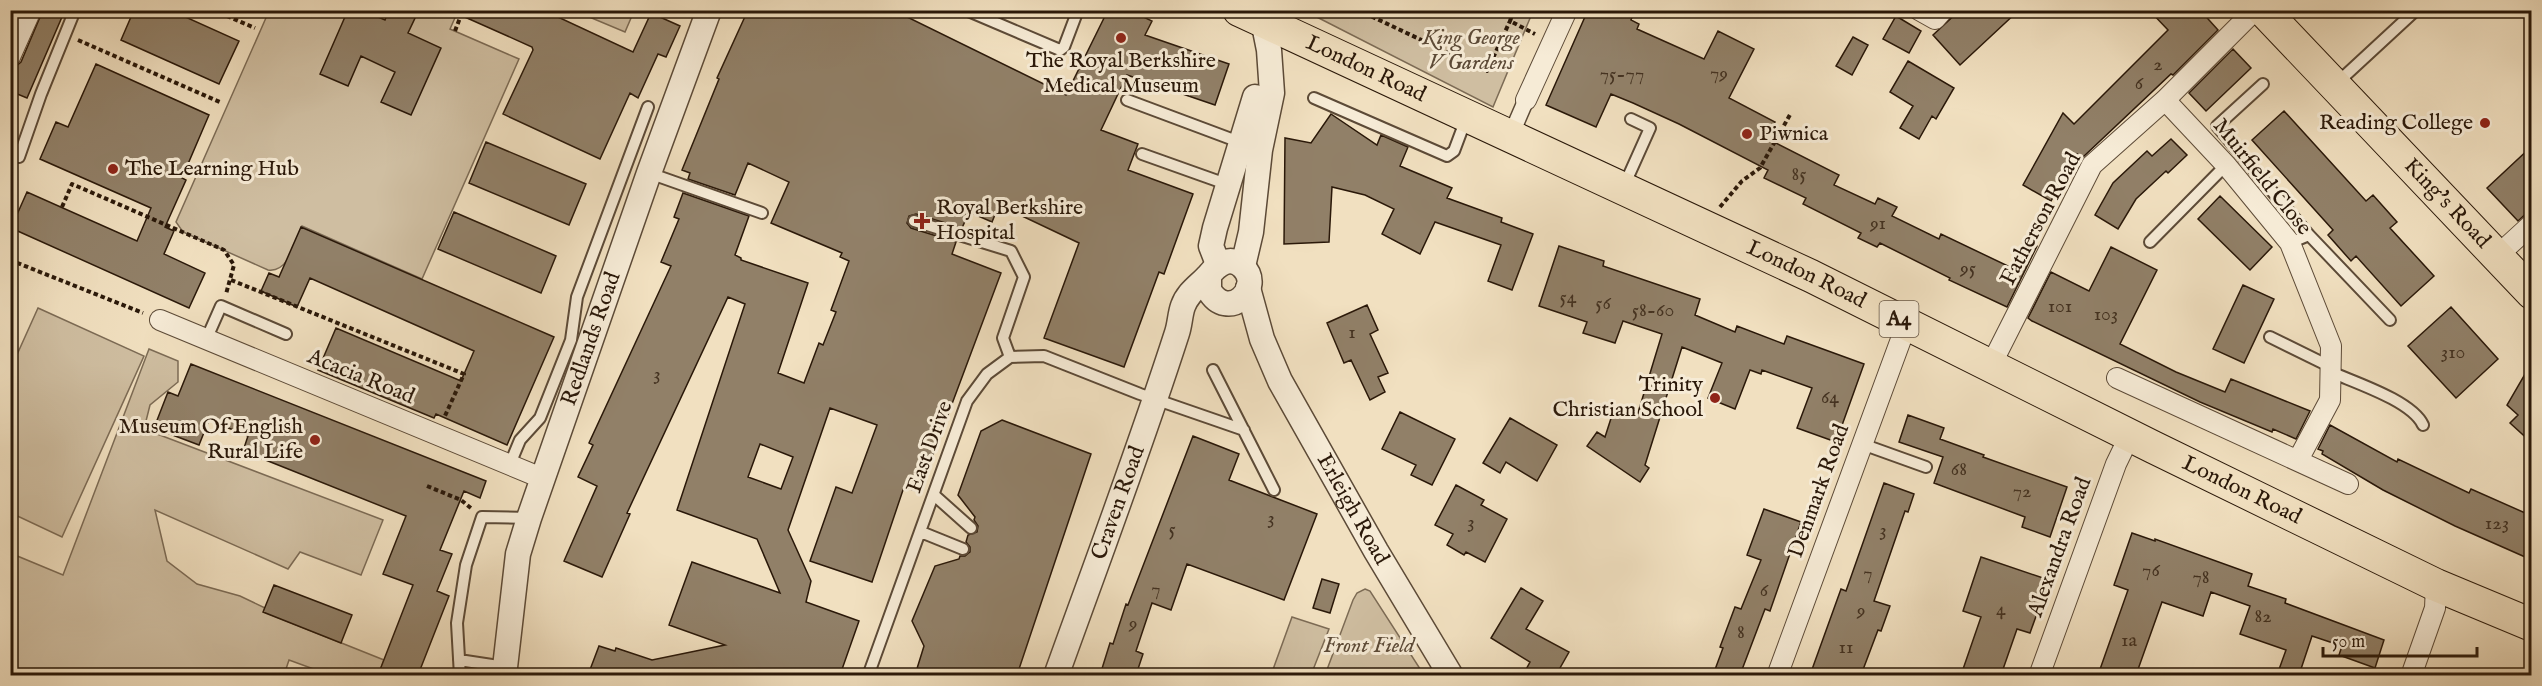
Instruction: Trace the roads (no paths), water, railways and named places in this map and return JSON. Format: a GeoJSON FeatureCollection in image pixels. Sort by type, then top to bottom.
{"type":"FeatureCollection","features":[{"type":"Feature","properties":{"kind":"main road","name":"King's Road"},"geometry":{"type":"LineString","coordinates":[[2263,10],[2532,293]]}},
{"type":"Feature","properties":{"kind":"main road","name":"London Road"},"geometry":{"type":"LineString","coordinates":[[1254,14],[1907,323],[2436,585],[2532,626]]}},
{"type":"Feature","properties":{"kind":"street"},"geometry":{"type":"LineString","coordinates":[[10,57],[31,10]]}},
{"type":"Feature","properties":{"kind":"street","name":"Redlands Road"},"geometry":{"type":"LineString","coordinates":[[505,671],[518,554],[529,518],[649,173],[709,10]]}},
{"type":"Feature","properties":{"kind":"street"},"geometry":{"type":"LineString","coordinates":[[1510,136],[1567,10]]}},
{"type":"Feature","properties":{"kind":"street"},"geometry":{"type":"LineString","coordinates":[[1919,10],[1935,19],[1943,10]]}},
{"type":"Feature","properties":{"kind":"street","name":"Fatherson Road"},"geometry":{"type":"LineString","coordinates":[[1991,365],[2092,165],[2165,100],[2255,10]]}},
{"type":"Feature","properties":{"kind":"street"},"geometry":{"type":"LineString","coordinates":[[1236,290],[1209,290],[1213,270],[1212,246],[1229,185],[1251,147],[1272,93],[1270,62],[1254,14]]}},
{"type":"Feature","properties":{"kind":"street","name":"Muirfield Close"},"geometry":{"type":"LineString","coordinates":[[2165,100],[2226,165],[2290,243],[2331,346],[2330,400],[2298,460]]}},
{"type":"Feature","properties":{"kind":"street"},"geometry":{"type":"LineString","coordinates":[[1178,328],[1206,307],[1236,290],[1251,232],[1251,147]]}},
{"type":"Feature","properties":{"kind":"street"},"geometry":{"type":"LineString","coordinates":[[2497,256],[2532,224]]}},
{"type":"Feature","properties":{"kind":"street"},"geometry":{"type":"LineString","coordinates":[[1213,270],[1228,261],[1236,290]]}},
{"type":"Feature","properties":{"kind":"street","name":"Craven Road"},"geometry":{"type":"LineString","coordinates":[[1056,675],[1155,400],[1183,306],[1192,289],[1213,270]]}},
{"type":"Feature","properties":{"kind":"street","name":"Erleigh Road"},"geometry":{"type":"LineString","coordinates":[[1236,290],[1286,391],[1376,551],[1451,675]]}},
{"type":"Feature","properties":{"kind":"street","name":"Acacia Road"},"geometry":{"type":"LineString","coordinates":[[160,320],[544,478]]}},
{"type":"Feature","properties":{"kind":"street","name":"Denmark Road"},"geometry":{"type":"LineString","coordinates":[[1777,675],[1907,323]]}},
{"type":"Feature","properties":{"kind":"street"},"geometry":{"type":"LineString","coordinates":[[2117,378],[2348,484]]}},
{"type":"Feature","properties":{"kind":"street","name":"Alexandra Road"},"geometry":{"type":"LineString","coordinates":[[2039,675],[2116,464],[2130,435]]}},
{"type":"Feature","properties":{"kind":"street"},"geometry":{"type":"LineString","coordinates":[[2411,675],[2434,608],[2436,585]]}},
{"type":"Feature","properties":{"kind":"lane"},"geometry":{"type":"LineString","coordinates":[[19,157],[75,10]]}},
{"type":"Feature","properties":{"kind":"lane"},"geometry":{"type":"LineString","coordinates":[[966,10],[1060,50],[1064,47],[1078,10]]}},
{"type":"Feature","properties":{"kind":"lane"},"geometry":{"type":"LineString","coordinates":[[2334,86],[2416,10]]}},
{"type":"Feature","properties":{"kind":"lane"},"geometry":{"type":"LineString","coordinates":[[2263,84],[2217,126],[2309,235],[2390,320]]}},
{"type":"Feature","properties":{"kind":"lane"},"geometry":{"type":"LineString","coordinates":[[1314,98],[1447,156],[1454,151],[1467,116]]}},
{"type":"Feature","properties":{"kind":"lane"},"geometry":{"type":"LineString","coordinates":[[1127,100],[1251,147]]}},
{"type":"Feature","properties":{"kind":"lane"},"geometry":{"type":"LineString","coordinates":[[510,464],[520,440],[540,417],[571,340],[577,297],[648,108]]}},
{"type":"Feature","properties":{"kind":"lane"},"geometry":{"type":"LineString","coordinates":[[1623,189],[1650,128],[1631,119]]}},
{"type":"Feature","properties":{"kind":"lane"},"geometry":{"type":"LineString","coordinates":[[1142,154],[1229,185]]}},
{"type":"Feature","properties":{"kind":"lane"},"geometry":{"type":"LineString","coordinates":[[2150,242],[2226,165]]}},
{"type":"Feature","properties":{"kind":"lane"},"geometry":{"type":"LineString","coordinates":[[649,173],[762,213]]}},
{"type":"Feature","properties":{"kind":"lane"},"geometry":{"type":"LineString","coordinates":[[914,221],[1011,251],[1024,277],[1003,338],[1010,357],[1044,356],[1155,400],[1244,430]]}},
{"type":"Feature","properties":{"kind":"lane"},"geometry":{"type":"LineString","coordinates":[[2290,243],[2309,235]]}},
{"type":"Feature","properties":{"kind":"lane"},"geometry":{"type":"LineString","coordinates":[[206,340],[221,306],[286,334]]}},
{"type":"Feature","properties":{"kind":"lane"},"geometry":{"type":"LineString","coordinates":[[2270,336],[2408,407],[2423,425]]}},
{"type":"Feature","properties":{"kind":"lane","name":"East Drive"},"geometry":{"type":"LineString","coordinates":[[868,675],[967,400],[987,374],[1010,357]]}},
{"type":"Feature","properties":{"kind":"lane"},"geometry":{"type":"LineString","coordinates":[[1213,370],[1274,490]]}},
{"type":"Feature","properties":{"kind":"lane"},"geometry":{"type":"LineString","coordinates":[[1862,444],[1926,467]]}},
{"type":"Feature","properties":{"kind":"lane"},"geometry":{"type":"LineString","coordinates":[[934,495],[971,528]]}},
{"type":"Feature","properties":{"kind":"lane"},"geometry":{"type":"LineString","coordinates":[[460,675],[457,623],[466,565],[482,517],[529,518]]}},
{"type":"Feature","properties":{"kind":"lane"},"geometry":{"type":"LineString","coordinates":[[921,532],[963,549]]}},
{"type":"Feature","properties":{"kind":"lane"},"geometry":{"type":"LineString","coordinates":[[459,660],[505,671]]}},
{"type":"Feature","properties":{"kind":"place","name":"The Royal Berkshire Medical Museum"},"geometry":{"type":"Point","coordinates":[1121,38]}},
{"type":"Feature","properties":{"kind":"place","name":"Reading College"},"geometry":{"type":"Point","coordinates":[2485,123]}},
{"type":"Feature","properties":{"kind":"place","name":"Piwnica"},"geometry":{"type":"Point","coordinates":[1747,134]}},
{"type":"Feature","properties":{"kind":"place","name":"The Learning Hub"},"geometry":{"type":"Point","coordinates":[113,169]}},
{"type":"Feature","properties":{"kind":"place","name":"Royal Berkshire Hospital"},"geometry":{"type":"Point","coordinates":[922,221]}},
{"type":"Feature","properties":{"kind":"place","name":"Trinity Christian School"},"geometry":{"type":"Point","coordinates":[1715,398]}},
{"type":"Feature","properties":{"kind":"place","name":"Museum Of English Rural Life"},"geometry":{"type":"Point","coordinates":[315,440]}},
{"type":"Feature","properties":{"kind":"park label","name":"King George V Gardens"},"geometry":{"type":"Point","coordinates":[1471,50]}},
{"type":"Feature","properties":{"kind":"park label","name":"Front Field"},"geometry":{"type":"Point","coordinates":[1369,646]}}]}
